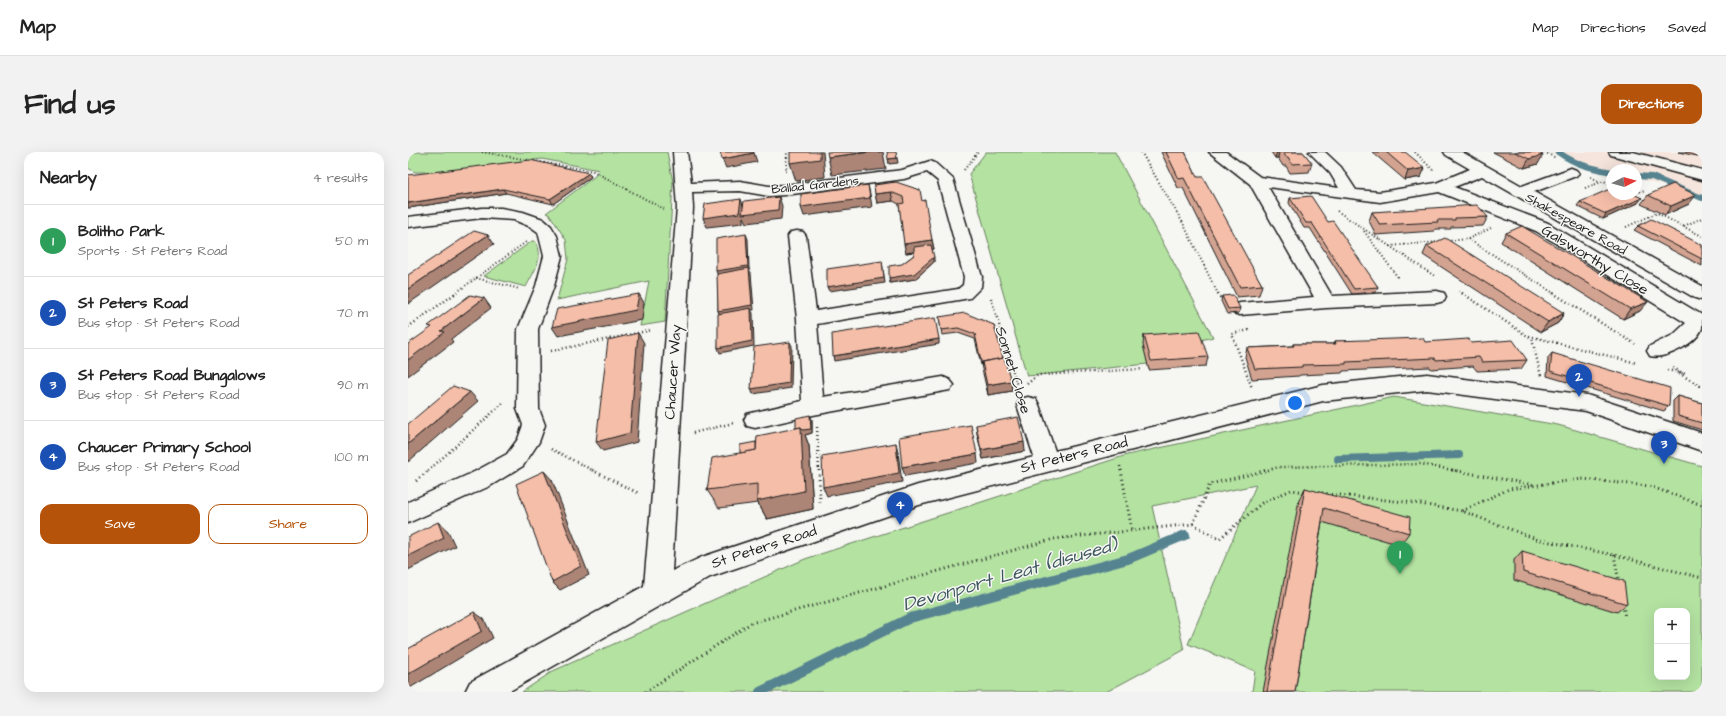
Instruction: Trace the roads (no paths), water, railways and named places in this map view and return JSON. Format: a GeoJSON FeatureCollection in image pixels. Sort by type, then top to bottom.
{"type":"FeatureCollection","features":[{"type":"Feature","properties":{"kind":"street","name":"Chaucer Way"},"geometry":{"type":"LineString","coordinates":[[657,593],[685,208],[680,152]]}},
{"type":"Feature","properties":{"kind":"street"},"geometry":{"type":"LineString","coordinates":[[1216,152],[1256,181],[1326,302]]}},
{"type":"Feature","properties":{"kind":"street"},"geometry":{"type":"LineString","coordinates":[[1316,152],[1336,170],[1351,194]]}},
{"type":"Feature","properties":{"kind":"street","name":"Shakespeare Road"},"geometry":{"type":"LineString","coordinates":[[1451,152],[1702,294]]}},
{"type":"Feature","properties":{"kind":"street"},"geometry":{"type":"LineString","coordinates":[[1616,152],[1702,175]]}},
{"type":"Feature","properties":{"kind":"street","name":"Ballad Gardens"},"geometry":{"type":"LineString","coordinates":[[684,188],[740,186],[769,191],[785,190],[904,174],[931,159]]}},
{"type":"Feature","properties":{"kind":"street"},"geometry":{"type":"LineString","coordinates":[[807,319],[963,294],[972,287],[973,277],[945,179],[931,159]]}},
{"type":"Feature","properties":{"kind":"street"},"geometry":{"type":"LineString","coordinates":[[1256,181],[1380,197],[1440,187],[1482,170]]}},
{"type":"Feature","properties":{"kind":"street"},"geometry":{"type":"LineString","coordinates":[[1520,192],[1571,173]]}},
{"type":"Feature","properties":{"kind":"street","name":"Galsworthy Close"},"geometry":{"type":"LineString","coordinates":[[1440,187],[1542,227],[1697,321],[1687,335],[1675,344],[1656,351]]}},
{"type":"Feature","properties":{"kind":"street"},"geometry":{"type":"LineString","coordinates":[[408,222],[482,213],[517,215],[537,223],[544,230],[548,236],[553,256],[545,286],[528,329],[528,409],[534,425],[529,438],[515,460],[482,479],[408,513]]}},
{"type":"Feature","properties":{"kind":"street"},"geometry":{"type":"LineString","coordinates":[[797,236],[803,276],[814,407]]}},
{"type":"Feature","properties":{"kind":"street"},"geometry":{"type":"LineString","coordinates":[[1240,309],[1326,302],[1437,297]]}},
{"type":"Feature","properties":{"kind":"street","name":"St Peters Road"},"geometry":{"type":"LineString","coordinates":[[480,692],[702,568],[918,495],[1323,393],[1427,382],[1587,404],[1702,442]]}},
{"type":"Feature","properties":{"kind":"street"},"geometry":{"type":"LineString","coordinates":[[760,418],[814,407],[944,385]]}},
{"type":"Feature","properties":{"kind":"street"},"geometry":{"type":"LineString","coordinates":[[1024,398],[1048,462]]}},
{"type":"Feature","properties":{"kind":"waterway"},"geometry":{"type":"LineString","coordinates":[[1558,152],[1571,160],[1606,171]]}},
{"type":"Feature","properties":{"kind":"waterway"},"geometry":{"type":"LineString","coordinates":[[1642,176],[1652,177],[1702,198]]}},
{"type":"Feature","properties":{"kind":"waterway"},"geometry":{"type":"LineString","coordinates":[[1338,459],[1459,455]]}},
{"type":"Feature","properties":{"kind":"waterway","name":"Devonport Leat (disused)"},"geometry":{"type":"LineString","coordinates":[[760,692],[910,618],[1128,559],[1185,535]]}},
{"type":"Feature","properties":{"kind":"place","name":"St Peters Road"},"geometry":{"type":"Point","coordinates":[1579,397]}},
{"type":"Feature","properties":{"kind":"place","name":"St Peters Road Bungalows"},"geometry":{"type":"Point","coordinates":[1664,464]}},
{"type":"Feature","properties":{"kind":"place","name":"Chaucer Primary School"},"geometry":{"type":"Point","coordinates":[900,525]}},
{"type":"Feature","properties":{"kind":"place","name":"Bolitho Park"},"geometry":{"type":"Point","coordinates":[1400,574]}}]}
